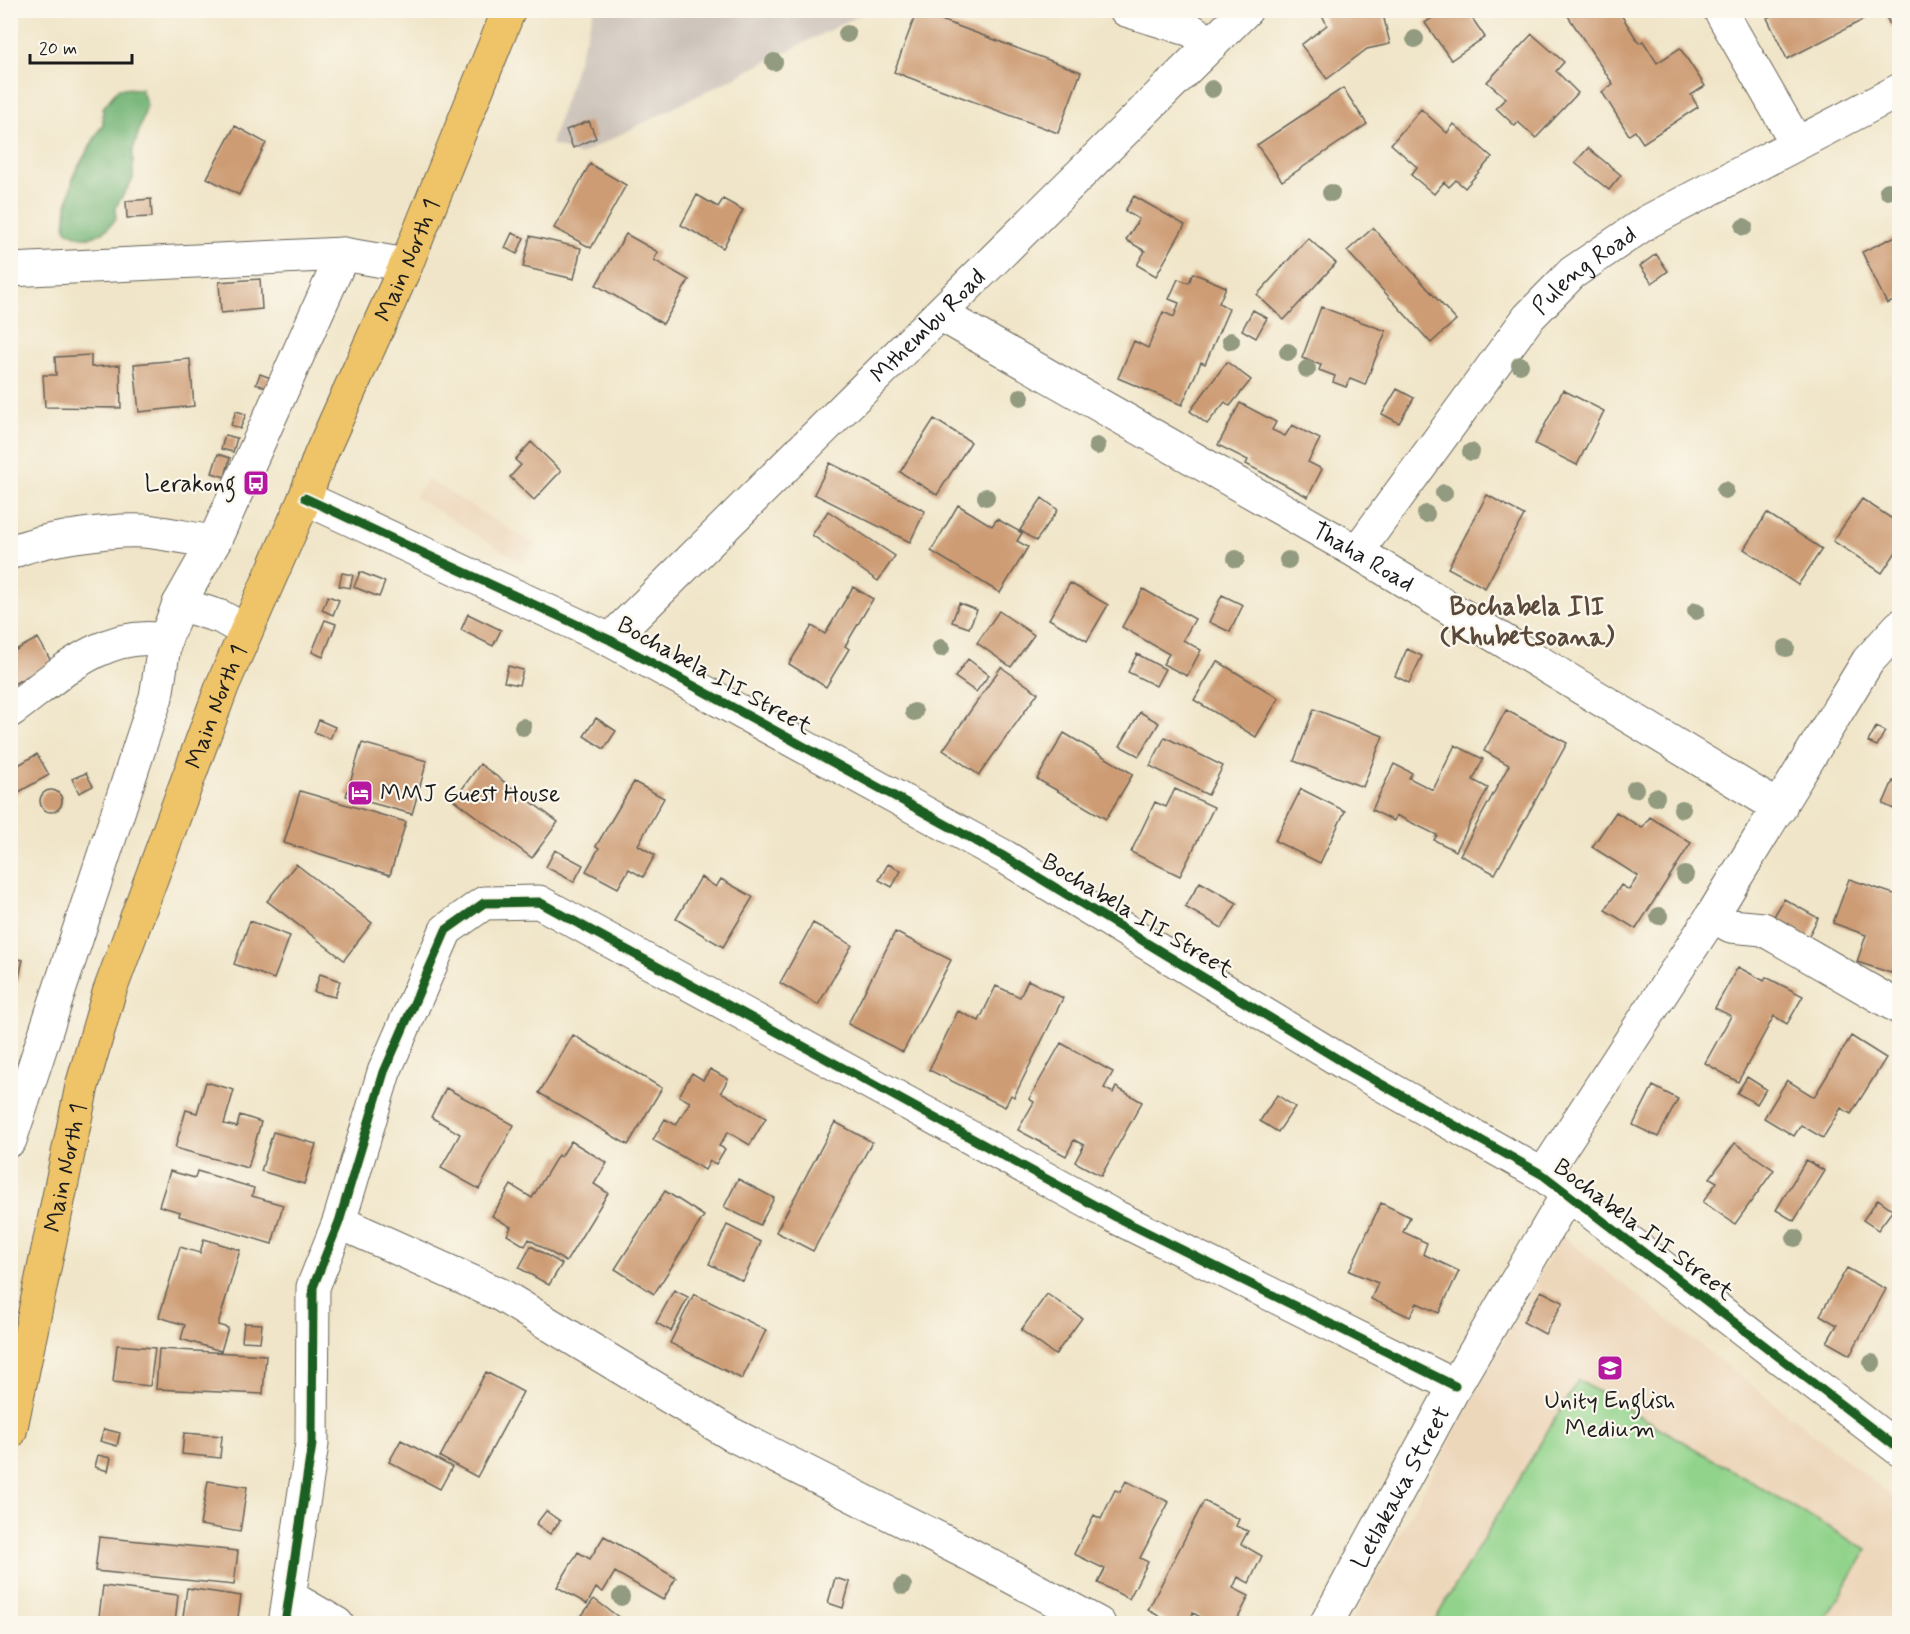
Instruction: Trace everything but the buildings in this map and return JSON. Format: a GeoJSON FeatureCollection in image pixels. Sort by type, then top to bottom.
{"type":"FeatureCollection","features":[{"type":"Feature","properties":{"kind":"main road","name":"Main North 1"},"geometry":{"type":"LineString","coordinates":[[10,1432],[82,1086],[109,993],[223,684],[305,498],[320,456],[406,264],[509,10]]}},
{"type":"Feature","properties":{"kind":"street"},"geometry":{"type":"LineString","coordinates":[[1126,10],[1191,30],[1212,44]]}},
{"type":"Feature","properties":{"kind":"street","name":"Mthembu Road"},"geometry":{"type":"LineString","coordinates":[[610,640],[1246,10]]}},
{"type":"Feature","properties":{"kind":"street"},"geometry":{"type":"LineString","coordinates":[[1720,10],[1796,142]]}},
{"type":"Feature","properties":{"kind":"street","name":"Puleng Road"},"geometry":{"type":"LineString","coordinates":[[1357,552],[1528,318],[1572,273],[1647,222],[1899,90]]}},
{"type":"Feature","properties":{"kind":"street"},"geometry":{"type":"LineString","coordinates":[[10,1140],[156,697],[165,640],[179,604],[214,542],[343,254]]}},
{"type":"Feature","properties":{"kind":"street"},"geometry":{"type":"LineString","coordinates":[[10,270],[343,254],[406,264]]}},
{"type":"Feature","properties":{"kind":"street","name":"Thaha Road"},"geometry":{"type":"LineString","coordinates":[[940,314],[1357,552],[1780,808]]}},
{"type":"Feature","properties":{"kind":"street","name":"Bochabela III Street"},"geometry":{"type":"LineString","coordinates":[[305,498],[610,640],[1005,857],[1351,1066],[1555,1185],[1899,1450]]}},
{"type":"Feature","properties":{"kind":"street"},"geometry":{"type":"LineString","coordinates":[[10,553],[20,548],[85,536],[143,531],[214,542]]}},
{"type":"Feature","properties":{"kind":"street"},"geometry":{"type":"LineString","coordinates":[[179,604],[221,617],[246,631]]}},
{"type":"Feature","properties":{"kind":"street","name":"Letlakaka Street"},"geometry":{"type":"LineString","coordinates":[[1326,1623],[1455,1386],[1555,1185],[1712,916],[1868,661],[1899,626]]}},
{"type":"Feature","properties":{"kind":"street"},"geometry":{"type":"LineString","coordinates":[[10,711],[92,651],[130,638],[146,636],[165,640]]}},
{"type":"Feature","properties":{"kind":"street"},"geometry":{"type":"LineString","coordinates":[[337,1623],[287,1610],[312,1444],[313,1287],[339,1222],[384,1072],[446,930],[484,903],[538,902],[1116,1217],[1455,1386]]}},
{"type":"Feature","properties":{"kind":"street"},"geometry":{"type":"LineString","coordinates":[[1712,916],[1731,926],[1763,929],[1899,1008]]}},
{"type":"Feature","properties":{"kind":"street"},"geometry":{"type":"LineString","coordinates":[[339,1222],[501,1295],[730,1434],[971,1555],[1099,1623]]}},
{"type":"Feature","properties":{"kind":"shaded area"},"geometry":{"type":"Polygon","coordinates":[[[594,11],[868,11],[579,155],[551,144],[594,11]]]}},
{"type":"Feature","properties":{"kind":"shaded area"},"geometry":{"type":"Polygon","coordinates":[[[427,479],[536,545],[524,564],[415,497],[427,479]]]}},
{"type":"Feature","properties":{"kind":"shaded area","name":"Unity English Medium"},"geometry":{"type":"Polygon","coordinates":[[[1561,1235],[1899,1502],[1899,1623],[1351,1624],[1561,1235]]]}},
{"type":"Feature","properties":{"kind":"green space"},"geometry":{"type":"Polygon","coordinates":[[[119,88],[141,89],[147,105],[133,150],[133,179],[115,208],[116,219],[111,225],[93,236],[72,234],[65,229],[74,174],[103,124],[103,108],[119,88]]]}},
{"type":"Feature","properties":{"kind":"green space"},"geometry":{"type":"Polygon","coordinates":[[[1578,1380],[1867,1550],[1823,1623],[1433,1623],[1578,1380]]]}},
{"type":"Feature","properties":{"kind":"cycle path"},"geometry":{"type":"LineString","coordinates":[[305,498],[610,640],[1005,857],[1351,1067],[1543,1175],[1900,1450]]}},
{"type":"Feature","properties":{"kind":"cycle path"},"geometry":{"type":"LineString","coordinates":[[285,1624],[312,1444],[313,1287],[339,1222],[384,1072],[446,930],[484,903],[539,902],[1116,1217],[1455,1386]]}},
{"type":"Feature","properties":{"kind":"place","name":"Lerakong"},"geometry":{"type":"Point","coordinates":[256,483]}},
{"type":"Feature","properties":{"kind":"place","name":"MMJ Guest House"},"geometry":{"type":"Point","coordinates":[360,793]}},
{"type":"Feature","properties":{"kind":"place","name":"Unity English Medium"},"geometry":{"type":"Point","coordinates":[1610,1368]}},
{"type":"Feature","properties":{"kind":"district","name":"Bochabela III (Khubetsoana)"},"geometry":{"type":"Point","coordinates":[1527,621]}}]}
